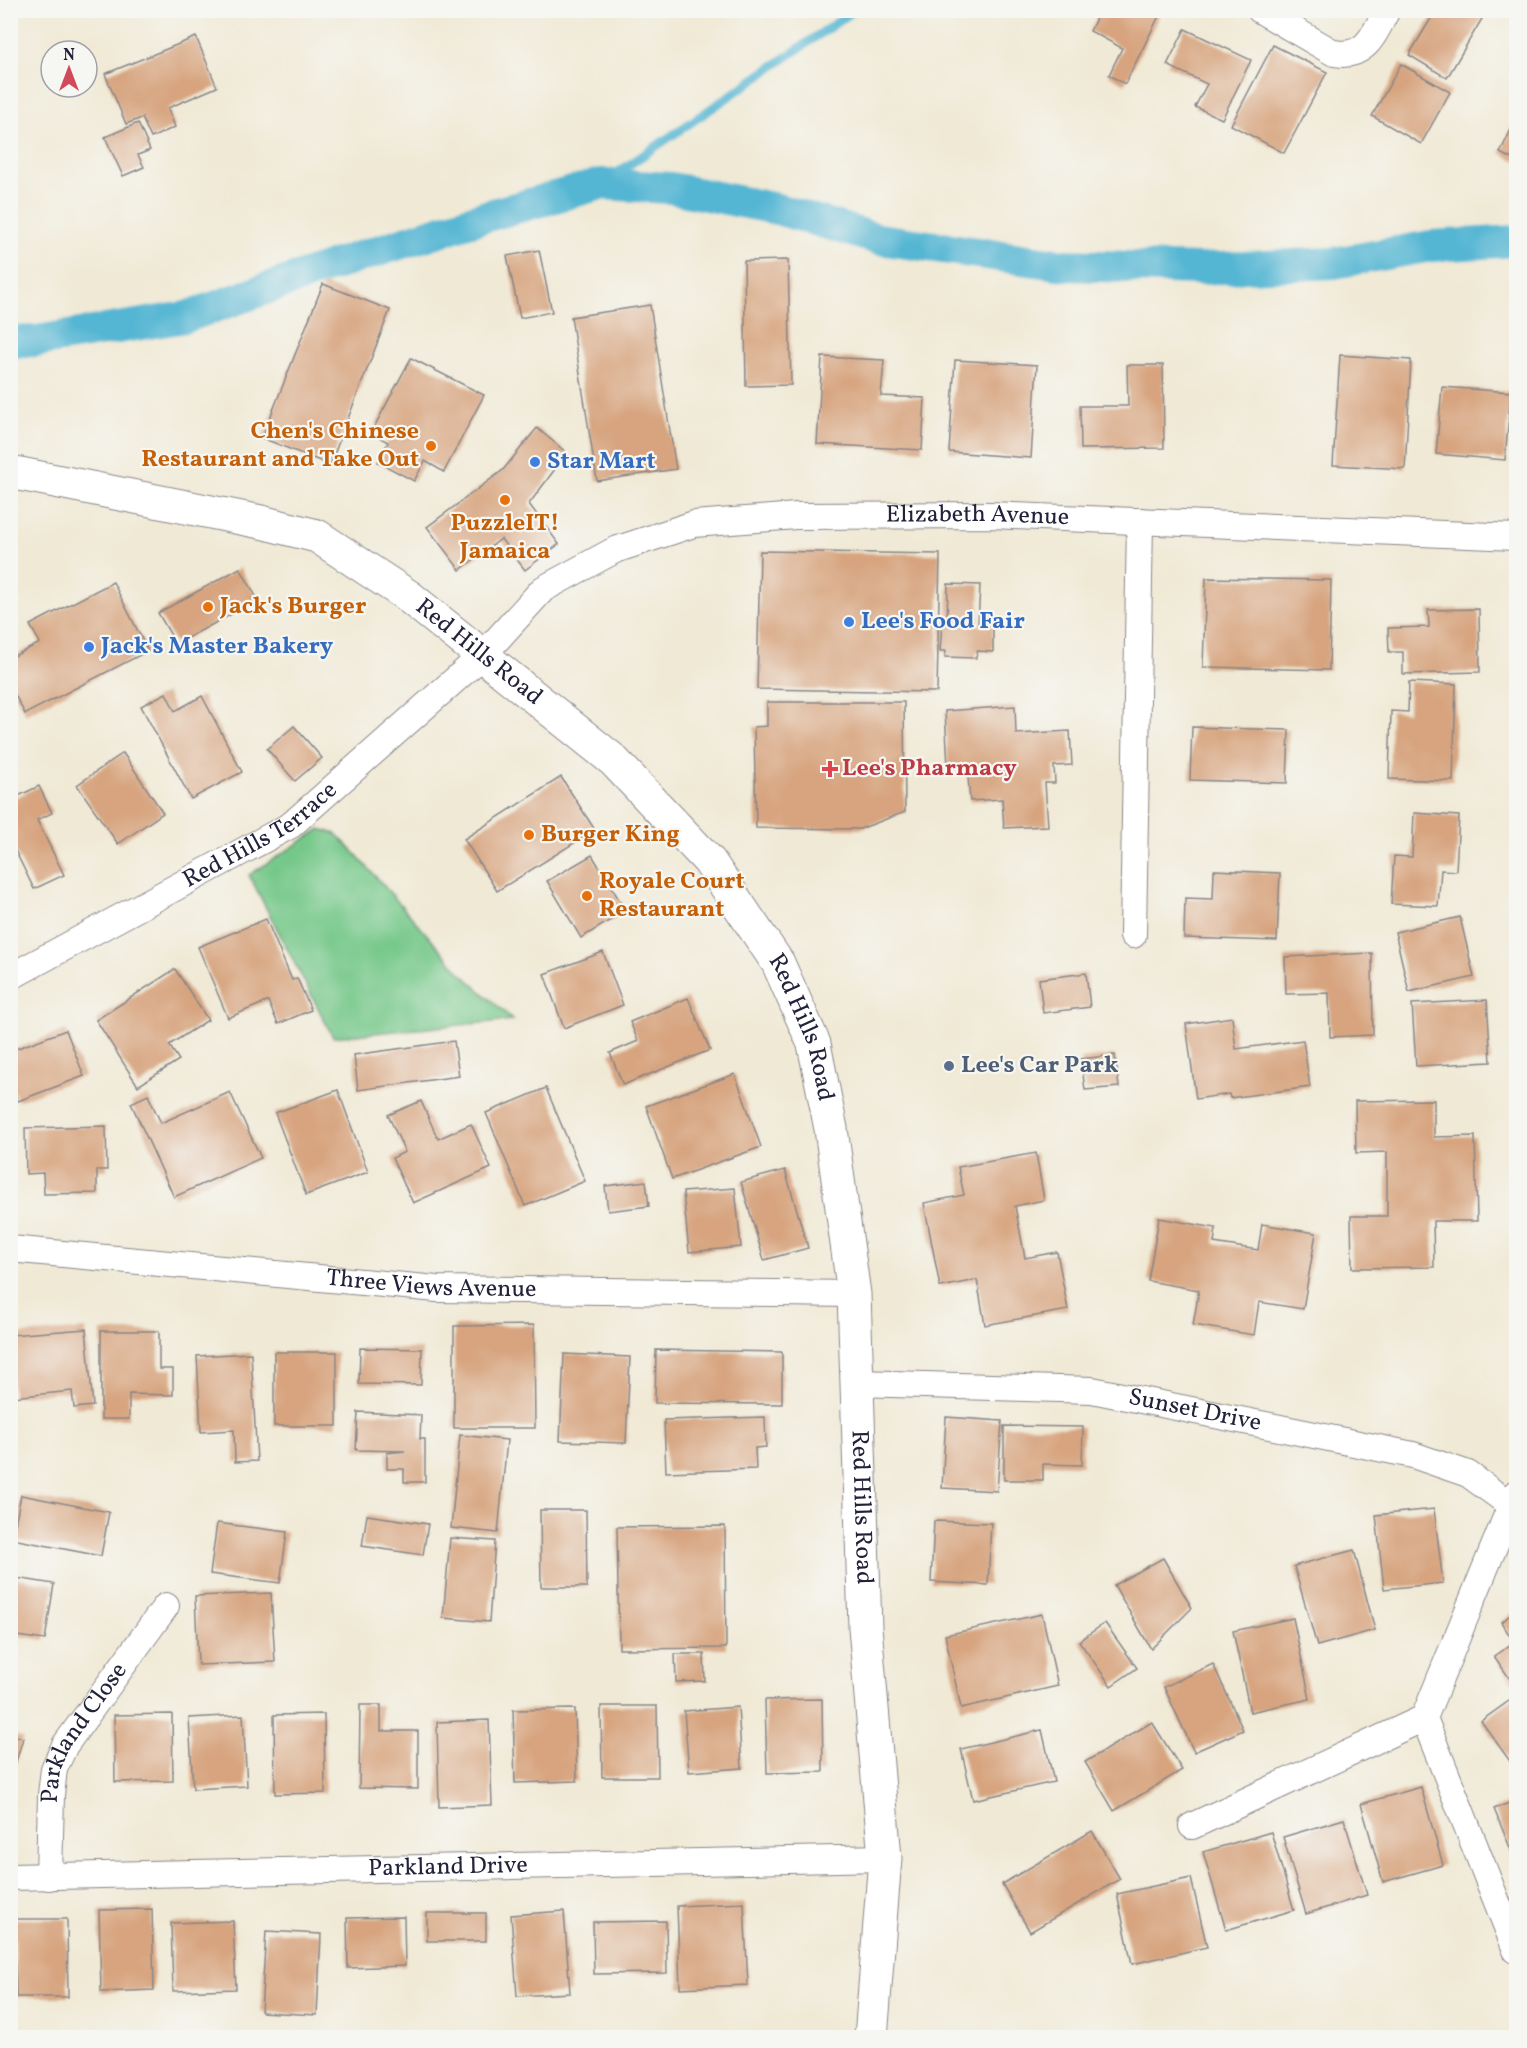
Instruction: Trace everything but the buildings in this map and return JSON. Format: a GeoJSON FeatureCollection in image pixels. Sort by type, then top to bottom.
{"type":"FeatureCollection","features":[{"type":"Feature","properties":{"kind":"main road","name":"Red Hills Road"},"geometry":{"type":"LineString","coordinates":[[10,472],[261,522],[317,536],[408,596],[613,760],[709,861],[778,963],[814,1044],[831,1129],[854,1294],[866,1627],[885,1858],[871,2037]]}},
{"type":"Feature","properties":{"kind":"street"},"geometry":{"type":"LineString","coordinates":[[1260,10],[1334,53],[1343,55],[1353,54],[1369,43],[1388,10]]}},
{"type":"Feature","properties":{"kind":"street","name":"Elizabeth Avenue"},"geometry":{"type":"LineString","coordinates":[[483,655],[543,589],[615,550],[694,524],[795,516],[991,515],[1516,537]]}},
{"type":"Feature","properties":{"kind":"street"},"geometry":{"type":"LineString","coordinates":[[1133,935],[1140,521]]}},
{"type":"Feature","properties":{"kind":"street","name":"Red Hills Terrace"},"geometry":{"type":"LineString","coordinates":[[10,977],[291,825],[483,655]]}},
{"type":"Feature","properties":{"kind":"street","name":"Three Views Avenue"},"geometry":{"type":"LineString","coordinates":[[10,1249],[437,1289],[854,1294]]}},
{"type":"Feature","properties":{"kind":"street","name":"Sunset Drive"},"geometry":{"type":"LineString","coordinates":[[858,1383],[1092,1390],[1413,1455],[1468,1474],[1515,1502]]}},
{"type":"Feature","properties":{"kind":"street"},"geometry":{"type":"LineString","coordinates":[[1192,1826],[1424,1718],[1515,1502]]}},
{"type":"Feature","properties":{"kind":"street","name":"Parkland Close"},"geometry":{"type":"LineString","coordinates":[[49,1877],[54,1769],[65,1745],[166,1606]]}},
{"type":"Feature","properties":{"kind":"street"},"geometry":{"type":"LineString","coordinates":[[1424,1718],[1516,1950]]}},
{"type":"Feature","properties":{"kind":"street","name":"Parkland Drive"},"geometry":{"type":"LineString","coordinates":[[10,1877],[885,1858]]}},
{"type":"Feature","properties":{"kind":"green space"},"geometry":{"type":"Polygon","coordinates":[[[320,829],[336,834],[461,973],[513,1020],[333,1037],[249,875],[320,829]]]}},
{"type":"Feature","properties":{"kind":"waterway"},"geometry":{"type":"LineString","coordinates":[[601,184],[855,10]]}},
{"type":"Feature","properties":{"kind":"waterway"},"geometry":{"type":"LineString","coordinates":[[10,342],[36,341],[186,317],[334,265],[483,217],[601,184],[671,188],[777,209],[878,239],[1064,265],[1201,269],[1334,263],[1431,246],[1516,241]]}},
{"type":"Feature","properties":{"kind":"place","name":"Chen's Chinese Restaurant and Take Out"},"geometry":{"type":"Point","coordinates":[431,446]}},
{"type":"Feature","properties":{"kind":"place","name":"Star Mart"},"geometry":{"type":"Point","coordinates":[535,462]}},
{"type":"Feature","properties":{"kind":"place","name":"PuzzleIT! Jamaica"},"geometry":{"type":"Point","coordinates":[505,500]}},
{"type":"Feature","properties":{"kind":"place","name":"Jack's Burger"},"geometry":{"type":"Point","coordinates":[208,607]}},
{"type":"Feature","properties":{"kind":"place","name":"Lee's Food Fair"},"geometry":{"type":"Point","coordinates":[849,622]}},
{"type":"Feature","properties":{"kind":"place","name":"Jack's Master Bakery"},"geometry":{"type":"Point","coordinates":[89,647]}},
{"type":"Feature","properties":{"kind":"place","name":"Lee's Pharmacy"},"geometry":{"type":"Point","coordinates":[830,769]}},
{"type":"Feature","properties":{"kind":"place","name":"Burger King"},"geometry":{"type":"Point","coordinates":[529,835]}},
{"type":"Feature","properties":{"kind":"place","name":"Royale Court Restaurant"},"geometry":{"type":"Point","coordinates":[587,896]}},
{"type":"Feature","properties":{"kind":"place","name":"Lee's Car Park"},"geometry":{"type":"Point","coordinates":[949,1066]}}]}
